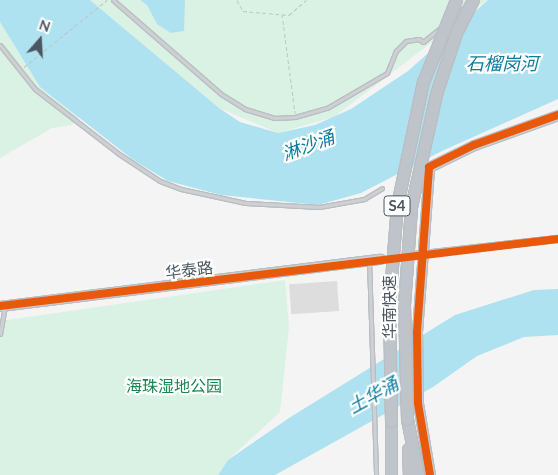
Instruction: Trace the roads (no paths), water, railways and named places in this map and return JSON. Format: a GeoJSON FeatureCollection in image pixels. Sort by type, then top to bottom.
{"type":"FeatureCollection","features":[{"type":"Feature","properties":{"kind":"highway","name":"华南快速"},"geometry":{"type":"LineString","coordinates":[[391,475],[389,304],[395,219],[405,158],[423,82],[456,0]]}},
{"type":"Feature","properties":{"kind":"highway","name":"华南快速"},"geometry":{"type":"LineString","coordinates":[[409,475],[404,305],[411,207],[441,77],[456,33],[473,0]]}},
{"type":"Feature","properties":{"kind":"highway"},"geometry":{"type":"LineString","coordinates":[[408,419],[418,475]]}},
{"type":"Feature","properties":{"kind":"street"},"geometry":{"type":"LineString","coordinates":[[430,475],[418,403],[417,332],[419,255],[431,165],[474,145],[558,115]]}},
{"type":"Feature","properties":{"kind":"street"},"geometry":{"type":"LineString","coordinates":[[419,255],[558,239]]}},
{"type":"Feature","properties":{"kind":"street","name":"华泰路"},"geometry":{"type":"LineString","coordinates":[[3,306],[380,260]]}},
{"type":"Feature","properties":{"kind":"lane"},"geometry":{"type":"LineString","coordinates":[[114,0],[221,94],[245,109],[274,118],[295,117],[327,108],[387,73],[396,51],[406,41],[419,39],[423,42],[473,0]]}},
{"type":"Feature","properties":{"kind":"lane"},"geometry":{"type":"LineString","coordinates":[[0,45],[35,89],[127,159],[160,181],[181,190],[246,203],[319,207],[364,199],[382,188]]}},
{"type":"Feature","properties":{"kind":"lane"},"geometry":{"type":"LineString","coordinates":[[369,261],[376,423],[376,475]]}},
{"type":"Feature","properties":{"kind":"lane"},"geometry":{"type":"LineString","coordinates":[[0,334],[3,306]]}},
{"type":"Feature","properties":{"kind":"water","name":"石榴岗河"},"geometry":{"type":"Polygon","coordinates":[[[0,0],[90,0],[219,108],[240,122],[278,133],[315,125],[351,109],[408,71],[488,0],[558,0],[558,99],[442,151],[361,193],[318,205],[221,195],[168,181],[132,159],[40,87],[0,22],[0,0]]]}},
{"type":"Feature","properties":{"kind":"water"},"geometry":{"type":"Polygon","coordinates":[[[140,0],[185,0],[184,31],[171,33],[157,24],[147,5],[140,0]]]}},
{"type":"Feature","properties":{"kind":"water","name":"土华涌"},"geometry":{"type":"Polygon","coordinates":[[[558,289],[558,335],[524,337],[477,356],[433,387],[275,475],[218,475],[228,460],[289,418],[455,315],[534,290],[558,289]]]}},
{"type":"Feature","properties":{"kind":"water label","name":"淋沙涌"},"geometry":{"type":"Point","coordinates":[308,145]}},
{"type":"Feature","properties":{"kind":"park label","name":"海珠湿地公园"},"geometry":{"type":"Point","coordinates":[174,386]}}]}
